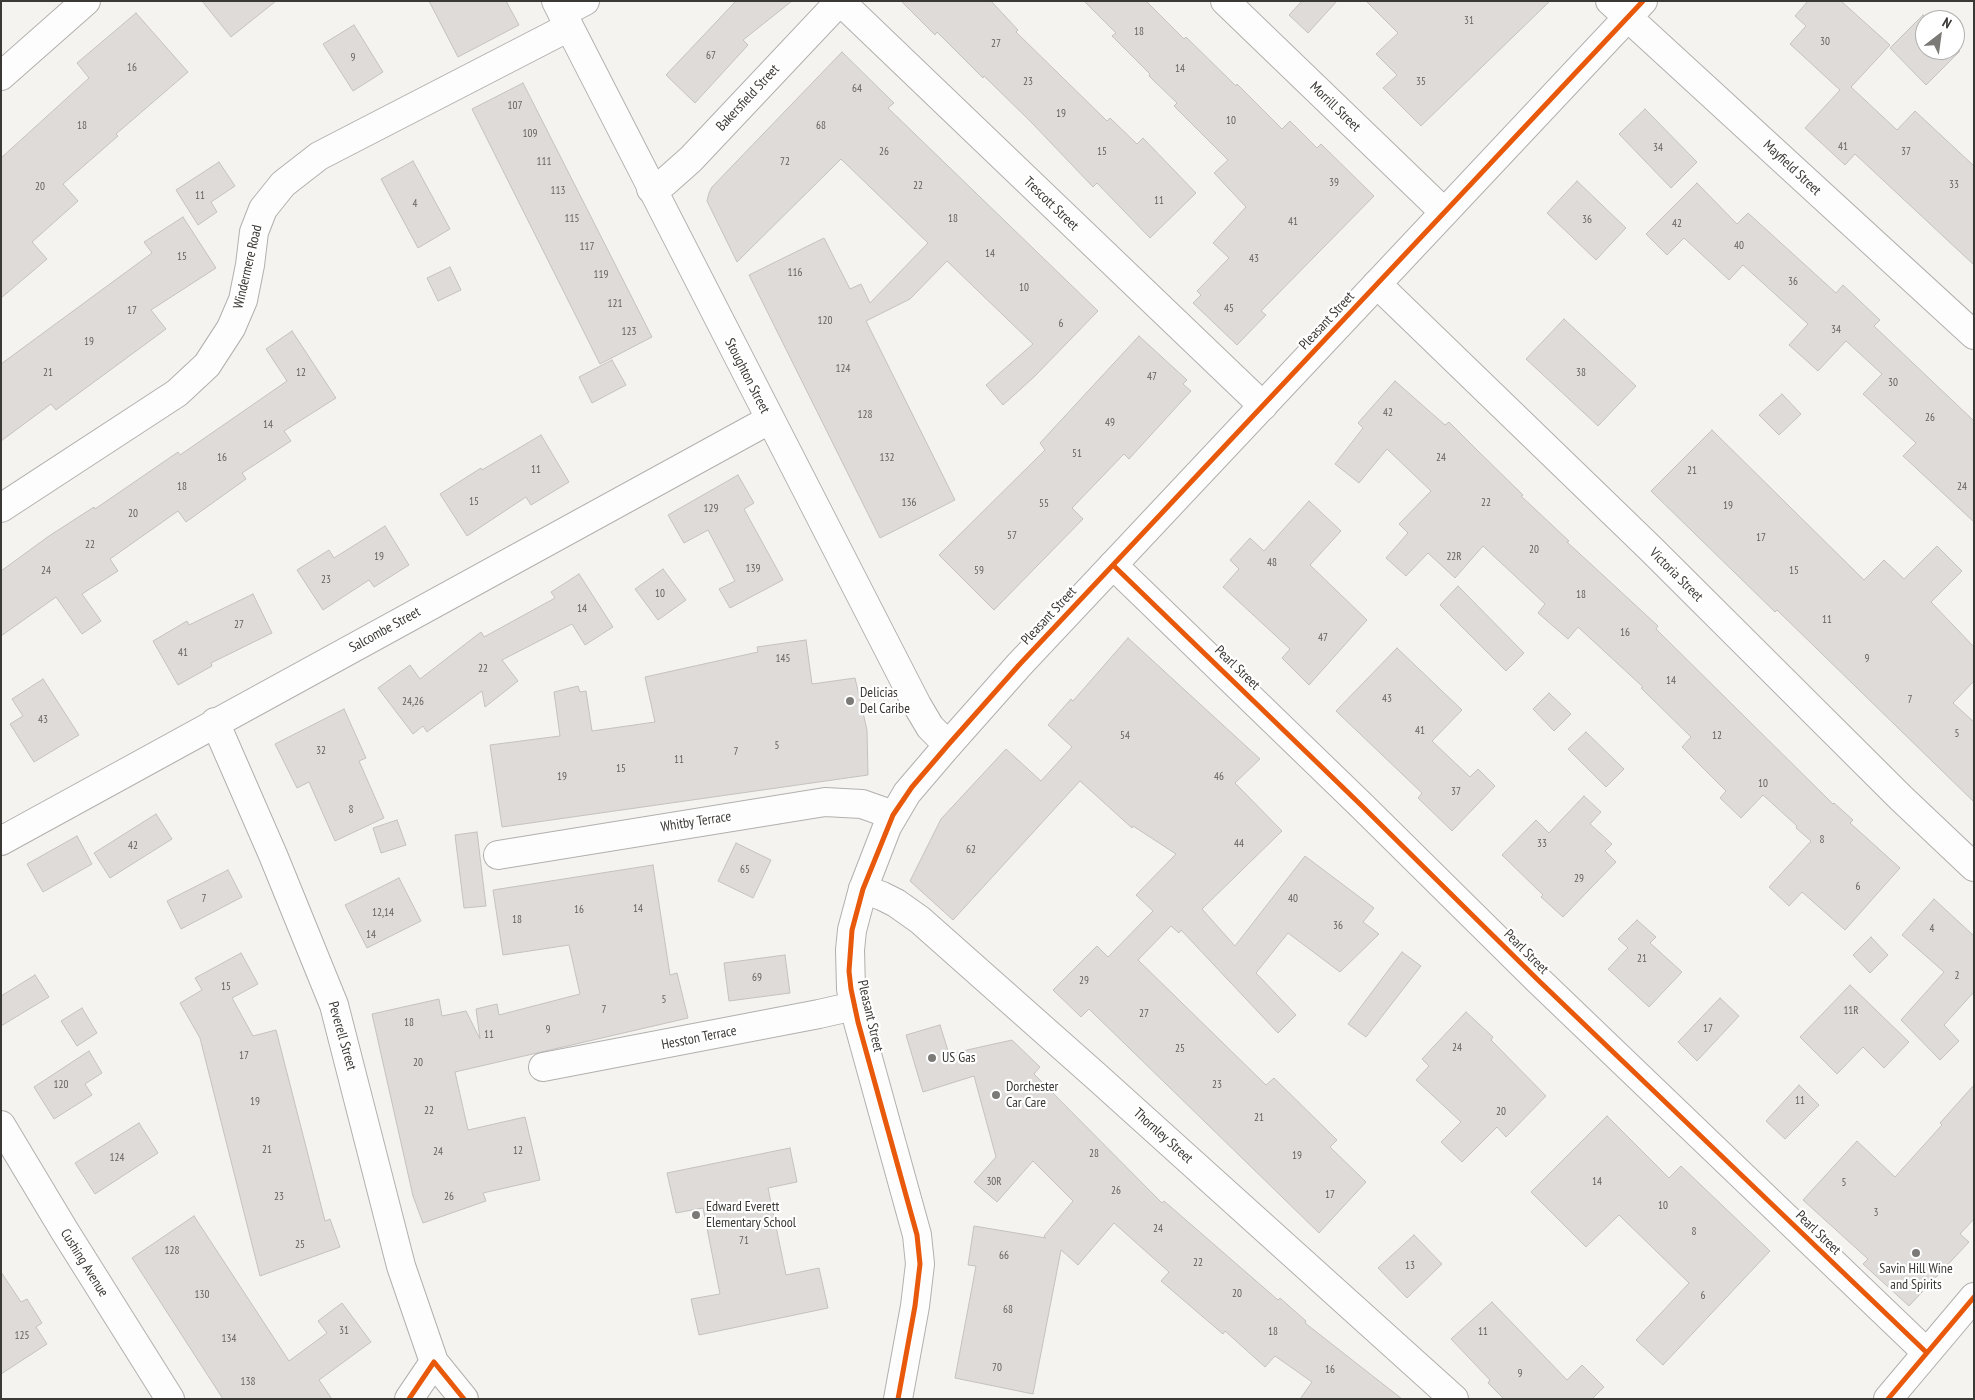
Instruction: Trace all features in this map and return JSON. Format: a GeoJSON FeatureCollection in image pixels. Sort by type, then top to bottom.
{"type":"FeatureCollection","features":[{"type":"Feature","properties":{"kind":"street"},"geometry":{"type":"LineString","coordinates":[[1,76],[86,1]]}},
{"type":"Feature","properties":{"kind":"street","name":"Bakersfield Street"},"geometry":{"type":"LineString","coordinates":[[651,189],[664,183],[691,159],[840,1]]}},
{"type":"Feature","properties":{"kind":"street","name":"Trescott Street"},"geometry":{"type":"LineString","coordinates":[[840,1],[1263,406]]}},
{"type":"Feature","properties":{"kind":"street","name":"Morrill Street"},"geometry":{"type":"LineString","coordinates":[[1225,1],[1444,212]]}},
{"type":"Feature","properties":{"kind":"street","name":"Pleasant Street"},"geometry":{"type":"LineString","coordinates":[[898,1399],[915,1306],[920,1264],[917,1235],[854,1006],[851,989],[850,950],[852,930],[862,889],[893,815],[912,787],[1019,665],[1444,212],[1627,7]]}},
{"type":"Feature","properties":{"kind":"street","name":"Mayfield Street"},"geometry":{"type":"LineString","coordinates":[[1627,7],[1974,335]]}},
{"type":"Feature","properties":{"kind":"street","name":"Stoughton Street"},"geometry":{"type":"LineString","coordinates":[[568,11],[651,189],[769,420],[920,710],[930,727],[948,745]]}},
{"type":"Feature","properties":{"kind":"street","name":"Windermere Road"},"geometry":{"type":"LineString","coordinates":[[1,508],[177,393],[207,365],[231,328],[243,300],[254,232],[263,209],[283,184],[320,156],[568,11]]}},
{"type":"Feature","properties":{"kind":"street","name":"Victoria Street"},"geometry":{"type":"LineString","coordinates":[[1377,284],[1644,543],[1901,798],[1974,867]]}},
{"type":"Feature","properties":{"kind":"street","name":"Salcombe Street"},"geometry":{"type":"LineString","coordinates":[[1,840],[769,420]]}},
{"type":"Feature","properties":{"kind":"street","name":"Pearl Street"},"geometry":{"type":"LineString","coordinates":[[1114,565],[1538,980],[1926,1352]]}},
{"type":"Feature","properties":{"kind":"street","name":"Peverell Street"},"geometry":{"type":"LineString","coordinates":[[216,722],[334,1005],[401,1266],[434,1362]]}},
{"type":"Feature","properties":{"kind":"street","name":"Whitby Terrace"},"geometry":{"type":"LineString","coordinates":[[498,856],[824,802],[862,804],[893,815]]}},
{"type":"Feature","properties":{"kind":"street","name":"Thornley Street"},"geometry":{"type":"LineString","coordinates":[[862,889],[896,903],[920,920],[1105,1083],[1454,1399]]}},
{"type":"Feature","properties":{"kind":"street","name":"Hesston Terrace"},"geometry":{"type":"LineString","coordinates":[[543,1068],[854,1006]]}},
{"type":"Feature","properties":{"kind":"street","name":"Cushing Avenue"},"geometry":{"type":"LineString","coordinates":[[1,1125],[64,1230],[170,1399]]}},
{"type":"Feature","properties":{"kind":"street"},"geometry":{"type":"LineString","coordinates":[[1888,1399],[1974,1297]]}},
{"type":"Feature","properties":{"kind":"street"},"geometry":{"type":"LineString","coordinates":[[409,1399],[434,1362],[464,1399]]}},
{"type":"Feature","properties":{"kind":"building"},"geometry":{"type":"Polygon","coordinates":[[[202,1],[276,1],[231,37],[202,1]]]}},
{"type":"Feature","properties":{"kind":"building"},"geometry":{"type":"Polygon","coordinates":[[[429,1],[506,1],[519,25],[458,57],[429,1]]]}},
{"type":"Feature","properties":{"kind":"building"},"geometry":{"type":"Polygon","coordinates":[[[736,1],[792,1],[743,40],[748,45],[695,103],[666,75],[736,1]]]}},
{"type":"Feature","properties":{"kind":"building"},"geometry":{"type":"Polygon","coordinates":[[[901,1],[991,1],[1018,30],[1016,32],[1107,121],[1110,118],[1137,144],[1143,138],[1196,193],[1150,238],[1097,183],[1093,187],[984,76],[983,78],[937,32],[935,35],[901,1]]]}},
{"type":"Feature","properties":{"kind":"building"},"geometry":{"type":"Polygon","coordinates":[[[1084,1],[1146,1],[1184,39],[1186,37],[1236,86],[1237,84],[1282,129],[1290,121],[1317,148],[1321,144],[1374,196],[1261,311],[1266,315],[1237,345],[1193,303],[1201,295],[1197,291],[1229,258],[1213,243],[1246,207],[1214,173],[1228,160],[1174,106],[1177,103],[1112,36],[1116,33],[1084,1]]]}},
{"type":"Feature","properties":{"kind":"building"},"geometry":{"type":"Polygon","coordinates":[[[1302,1],[1337,1],[1308,33],[1289,15],[1302,1]]]}},
{"type":"Feature","properties":{"kind":"building"},"geometry":{"type":"Polygon","coordinates":[[[1366,1],[1550,1],[1421,126],[1383,88],[1397,75],[1376,54],[1398,33],[1366,1]]]}},
{"type":"Feature","properties":{"kind":"building"},"geometry":{"type":"Polygon","coordinates":[[[1808,1],[1841,1],[1890,45],[1851,87],[1897,130],[1915,111],[1974,166],[1974,265],[1855,154],[1845,165],[1805,128],[1840,90],[1790,44],[1806,26],[1795,16],[1808,1]]]}},
{"type":"Feature","properties":{"kind":"building"},"geometry":{"type":"Polygon","coordinates":[[[136,13],[188,72],[116,134],[118,136],[63,184],[78,201],[32,242],[47,259],[1,298],[1,158],[89,78],[77,63],[136,13]]]}},
{"type":"Feature","properties":{"kind":"building"},"geometry":{"type":"Polygon","coordinates":[[[1915,23],[1915,60],[1951,60],[1926,85],[1890,48],[1915,23]]]}},
{"type":"Feature","properties":{"kind":"building"},"geometry":{"type":"Polygon","coordinates":[[[354,25],[383,72],[353,91],[323,44],[354,25]]]}},
{"type":"Feature","properties":{"kind":"building"},"geometry":{"type":"Polygon","coordinates":[[[842,52],[894,103],[888,108],[1098,311],[1034,377],[1003,405],[986,385],[1033,344],[947,261],[910,299],[866,321],[955,500],[880,538],[749,275],[824,238],[850,289],[861,284],[870,303],[928,243],[841,159],[737,262],[707,201],[712,187],[842,52]]]}},
{"type":"Feature","properties":{"kind":"building"},"geometry":{"type":"Polygon","coordinates":[[[523,83],[652,337],[600,364],[472,109],[523,83]]]}},
{"type":"Feature","properties":{"kind":"building"},"geometry":{"type":"Polygon","coordinates":[[[1645,109],[1697,162],[1671,188],[1619,134],[1645,109]]]}},
{"type":"Feature","properties":{"kind":"building"},"geometry":{"type":"Polygon","coordinates":[[[413,161],[450,229],[418,248],[381,179],[413,161]]]}},
{"type":"Feature","properties":{"kind":"building"},"geometry":{"type":"Polygon","coordinates":[[[219,162],[235,186],[211,202],[217,212],[198,225],[176,190],[219,162]]]}},
{"type":"Feature","properties":{"kind":"building"},"geometry":{"type":"Polygon","coordinates":[[[1577,181],[1626,228],[1596,260],[1547,213],[1577,181]]]}},
{"type":"Feature","properties":{"kind":"building"},"geometry":{"type":"Polygon","coordinates":[[[1697,183],[1737,224],[1748,213],[1836,293],[1843,285],[1880,320],[1874,326],[1974,421],[1974,522],[1903,456],[1916,443],[1863,394],[1882,374],[1846,341],[1818,371],[1789,345],[1808,324],[1743,265],[1729,280],[1684,238],[1667,255],[1646,234],[1697,183]]]}},
{"type":"Feature","properties":{"kind":"building"},"geometry":{"type":"Polygon","coordinates":[[[183,217],[216,268],[151,310],[166,329],[56,410],[51,404],[1,441],[1,364],[152,253],[144,242],[183,217]]]}},
{"type":"Feature","properties":{"kind":"building"},"geometry":{"type":"Polygon","coordinates":[[[450,267],[461,290],[438,301],[427,278],[450,267]]]}},
{"type":"Feature","properties":{"kind":"building"},"geometry":{"type":"Polygon","coordinates":[[[1564,319],[1636,386],[1598,426],[1526,359],[1564,319]]]}},
{"type":"Feature","properties":{"kind":"building"},"geometry":{"type":"Polygon","coordinates":[[[292,331],[336,398],[284,431],[291,441],[242,473],[246,479],[186,522],[178,511],[110,559],[118,571],[82,594],[101,621],[82,634],[56,597],[1,636],[1,571],[49,536],[94,507],[95,509],[178,452],[180,455],[287,381],[266,349],[292,331]]]}},
{"type":"Feature","properties":{"kind":"building"},"geometry":{"type":"Polygon","coordinates":[[[1139,336],[1187,380],[1183,384],[1191,391],[1129,459],[1124,454],[1072,508],[1083,519],[994,610],[939,555],[1045,450],[1040,443],[1139,336]]]}},
{"type":"Feature","properties":{"kind":"building"},"geometry":{"type":"Polygon","coordinates":[[[612,360],[626,385],[592,403],[579,377],[612,360]]]}},
{"type":"Feature","properties":{"kind":"building"},"geometry":{"type":"Polygon","coordinates":[[[1395,381],[1445,425],[1449,422],[1523,495],[1521,496],[1569,541],[1567,542],[1658,626],[1656,629],[1833,804],[1853,820],[1850,823],[1900,868],[1845,930],[1802,892],[1789,906],[1769,887],[1811,841],[1796,828],[1797,826],[1763,795],[1741,818],[1720,798],[1726,791],[1682,747],[1691,737],[1641,688],[1643,687],[1578,627],[1568,639],[1538,613],[1545,604],[1483,546],[1455,578],[1428,553],[1406,576],[1386,558],[1408,533],[1399,524],[1431,491],[1387,449],[1359,483],[1335,464],[1363,428],[1358,423],[1395,381]]]}},
{"type":"Feature","properties":{"kind":"building"},"geometry":{"type":"Polygon","coordinates":[[[1782,394],[1801,414],[1779,435],[1759,415],[1782,394]]]}},
{"type":"Feature","properties":{"kind":"building"},"geometry":{"type":"Polygon","coordinates":[[[1712,430],[1864,580],[1884,560],[1904,579],[1937,546],[1962,571],[1931,602],[1974,647],[1974,681],[1953,703],[1974,722],[1974,802],[1777,610],[1775,612],[1651,491],[1712,430]]]}},
{"type":"Feature","properties":{"kind":"building"},"geometry":{"type":"Polygon","coordinates":[[[541,435],[569,482],[531,505],[526,497],[467,536],[440,494],[481,468],[482,470],[541,435]]]}},
{"type":"Feature","properties":{"kind":"building"},"geometry":{"type":"Polygon","coordinates":[[[738,475],[754,503],[744,509],[783,580],[730,608],[719,589],[735,581],[708,530],[684,543],[668,515],[738,475]]]}},
{"type":"Feature","properties":{"kind":"building"},"geometry":{"type":"Polygon","coordinates":[[[1309,501],[1341,531],[1310,565],[1367,620],[1309,685],[1282,658],[1290,649],[1223,587],[1239,569],[1230,560],[1250,538],[1264,551],[1309,501]]]}},
{"type":"Feature","properties":{"kind":"building"},"geometry":{"type":"Polygon","coordinates":[[[385,526],[409,565],[374,587],[369,580],[323,610],[297,570],[329,550],[334,558],[385,526]]]}},
{"type":"Feature","properties":{"kind":"building"},"geometry":{"type":"Polygon","coordinates":[[[663,569],[686,600],[658,620],[635,589],[663,569]]]}},
{"type":"Feature","properties":{"kind":"building"},"geometry":{"type":"Polygon","coordinates":[[[579,574],[613,627],[585,645],[572,624],[502,660],[518,681],[485,707],[482,691],[427,732],[423,726],[413,734],[378,688],[410,665],[420,679],[481,632],[484,637],[555,598],[551,592],[579,574]]]}},
{"type":"Feature","properties":{"kind":"building"},"geometry":{"type":"Polygon","coordinates":[[[1458,586],[1524,653],[1506,671],[1440,605],[1458,586]]]}},
{"type":"Feature","properties":{"kind":"building"},"geometry":{"type":"Polygon","coordinates":[[[253,594],[272,633],[211,663],[212,666],[178,685],[153,641],[187,621],[189,625],[253,594]]]}},
{"type":"Feature","properties":{"kind":"building"},"geometry":{"type":"Polygon","coordinates":[[[1128,638],[1260,759],[1235,783],[1282,831],[1202,909],[1235,946],[1305,856],[1374,908],[1363,922],[1379,934],[1340,972],[1288,933],[1256,973],[1296,1015],[1278,1033],[1181,930],[1179,933],[1171,926],[1138,960],[1266,1085],[1274,1078],[1337,1140],[1330,1147],[1366,1182],[1319,1233],[1089,1009],[1081,1017],[1053,990],[1097,946],[1108,957],[1153,911],[1136,895],[1176,854],[1133,826],[1132,828],[1080,781],[953,920],[910,881],[941,819],[1006,749],[1041,781],[1072,747],[1048,725],[1071,699],[1073,701],[1128,638]]]}},
{"type":"Feature","properties":{"kind":"building"},"geometry":{"type":"Polygon","coordinates":[[[806,640],[812,684],[855,678],[867,730],[868,775],[502,827],[490,745],[560,736],[554,692],[578,686],[580,692],[586,691],[592,731],[655,722],[645,677],[758,652],[757,647],[806,640]]]}},
{"type":"Feature","properties":{"kind":"building"},"geometry":{"type":"Polygon","coordinates":[[[1397,648],[1462,710],[1432,741],[1470,777],[1478,769],[1495,786],[1452,831],[1418,798],[1422,793],[1336,711],[1397,648]]]}},
{"type":"Feature","properties":{"kind":"building"},"geometry":{"type":"Polygon","coordinates":[[[43,679],[79,735],[34,762],[10,724],[23,716],[12,699],[43,679]]]}},
{"type":"Feature","properties":{"kind":"building"},"geometry":{"type":"Polygon","coordinates":[[[1549,693],[1571,714],[1554,731],[1533,709],[1549,693]]]}},
{"type":"Feature","properties":{"kind":"building"},"geometry":{"type":"Polygon","coordinates":[[[344,709],[366,758],[359,761],[384,818],[335,841],[309,782],[297,788],[275,744],[344,709]]]}},
{"type":"Feature","properties":{"kind":"building"},"geometry":{"type":"Polygon","coordinates":[[[1586,732],[1624,769],[1606,787],[1568,749],[1586,732]]]}},
{"type":"Feature","properties":{"kind":"building"},"geometry":{"type":"Polygon","coordinates":[[[1584,796],[1601,812],[1590,824],[1612,844],[1605,851],[1616,862],[1563,917],[1541,897],[1543,895],[1502,855],[1536,820],[1549,833],[1584,796]]]}},
{"type":"Feature","properties":{"kind":"building"},"geometry":{"type":"Polygon","coordinates":[[[156,814],[172,839],[110,878],[94,853],[156,814]]]}},
{"type":"Feature","properties":{"kind":"building"},"geometry":{"type":"Polygon","coordinates":[[[397,820],[406,845],[381,853],[373,828],[397,820]]]}},
{"type":"Feature","properties":{"kind":"building"},"geometry":{"type":"Polygon","coordinates":[[[477,832],[486,906],[464,908],[455,835],[477,832]]]}},
{"type":"Feature","properties":{"kind":"building"},"geometry":{"type":"Polygon","coordinates":[[[77,836],[92,864],[43,892],[27,864],[77,836]]]}},
{"type":"Feature","properties":{"kind":"building"},"geometry":{"type":"Polygon","coordinates":[[[736,843],[771,860],[753,898],[718,881],[736,843]]]}},
{"type":"Feature","properties":{"kind":"building"},"geometry":{"type":"Polygon","coordinates":[[[653,865],[670,975],[677,973],[688,1018],[455,1072],[468,1130],[525,1117],[540,1180],[483,1193],[486,1201],[423,1223],[413,1196],[372,1014],[439,999],[442,1016],[466,1011],[480,1039],[476,1009],[497,1004],[499,1015],[580,994],[569,945],[503,955],[493,890],[653,865]]]}},
{"type":"Feature","properties":{"kind":"building"},"geometry":{"type":"Polygon","coordinates":[[[228,870],[242,897],[181,929],[167,901],[228,870]]]}},
{"type":"Feature","properties":{"kind":"building"},"geometry":{"type":"Polygon","coordinates":[[[399,878],[421,921],[367,948],[345,905],[399,878]]]}},
{"type":"Feature","properties":{"kind":"building"},"geometry":{"type":"Polygon","coordinates":[[[1934,899],[1974,936],[1974,992],[1944,1025],[1959,1041],[1940,1060],[1901,1020],[1944,972],[1902,935],[1934,899]]]}},
{"type":"Feature","properties":{"kind":"building"},"geometry":{"type":"Polygon","coordinates":[[[1637,920],[1656,937],[1650,943],[1682,972],[1649,1007],[1608,969],[1628,948],[1618,939],[1637,920]]]}},
{"type":"Feature","properties":{"kind":"building"},"geometry":{"type":"Polygon","coordinates":[[[1871,937],[1888,955],[1870,973],[1853,955],[1871,937]]]}},
{"type":"Feature","properties":{"kind":"building"},"geometry":{"type":"Polygon","coordinates":[[[1402,952],[1421,966],[1366,1037],[1348,1024],[1402,952]]]}},
{"type":"Feature","properties":{"kind":"building"},"geometry":{"type":"Polygon","coordinates":[[[241,953],[258,984],[232,998],[253,1036],[276,1030],[325,1221],[330,1219],[340,1247],[260,1276],[200,1038],[180,1003],[202,990],[195,978],[241,953]]]}},
{"type":"Feature","properties":{"kind":"building"},"geometry":{"type":"Polygon","coordinates":[[[785,955],[790,993],[729,1001],[724,963],[785,955]]]}},
{"type":"Feature","properties":{"kind":"building"},"geometry":{"type":"Polygon","coordinates":[[[35,975],[49,997],[1,1026],[1,996],[35,975]]]}},
{"type":"Feature","properties":{"kind":"building"},"geometry":{"type":"Polygon","coordinates":[[[1850,985],[1909,1042],[1884,1068],[1863,1047],[1837,1074],[1800,1037],[1850,985]]]}},
{"type":"Feature","properties":{"kind":"building"},"geometry":{"type":"Polygon","coordinates":[[[1720,998],[1739,1016],[1697,1061],[1678,1042],[1720,998]]]}},
{"type":"Feature","properties":{"kind":"building"},"geometry":{"type":"Polygon","coordinates":[[[82,1008],[97,1033],[77,1046],[61,1021],[82,1008]]]}},
{"type":"Feature","properties":{"kind":"building"},"geometry":{"type":"Polygon","coordinates":[[[1466,1012],[1493,1037],[1491,1040],[1546,1096],[1506,1137],[1497,1127],[1462,1162],[1441,1142],[1461,1122],[1416,1080],[1429,1066],[1422,1059],[1466,1012]]]}},
{"type":"Feature","properties":{"kind":"building"},"geometry":{"type":"Polygon","coordinates":[[[940,1025],[949,1054],[1012,1040],[1040,1067],[1034,1074],[1162,1203],[1164,1201],[1278,1300],[1280,1298],[1306,1321],[1305,1323],[1402,1399],[1300,1399],[1312,1382],[1275,1356],[1265,1367],[1225,1331],[1223,1334],[1161,1281],[1169,1272],[1114,1223],[1078,1265],[1061,1250],[1033,1394],[955,1378],[976,1266],[968,1265],[974,1226],[1046,1238],[1044,1236],[1073,1201],[1033,1161],[997,1202],[974,1182],[996,1157],[974,1076],[923,1092],[906,1035],[940,1025]]]}},
{"type":"Feature","properties":{"kind":"building"},"geometry":{"type":"Polygon","coordinates":[[[89,1051],[102,1073],[85,1084],[92,1095],[54,1119],[34,1087],[89,1051]]]}},
{"type":"Feature","properties":{"kind":"building"},"geometry":{"type":"Polygon","coordinates":[[[1799,1085],[1819,1105],[1785,1139],[1766,1121],[1799,1085]]]}},
{"type":"Feature","properties":{"kind":"building"},"geometry":{"type":"Polygon","coordinates":[[[1974,1085],[1974,1219],[1960,1234],[1969,1242],[1909,1306],[1863,1264],[1868,1259],[1803,1200],[1857,1141],[1895,1177],[1942,1125],[1940,1123],[1974,1085]]]}},
{"type":"Feature","properties":{"kind":"building"},"geometry":{"type":"Polygon","coordinates":[[[1607,1116],[1669,1178],[1681,1166],[1770,1251],[1663,1365],[1636,1340],[1689,1283],[1619,1215],[1586,1247],[1531,1192],[1607,1116]]]}},
{"type":"Feature","properties":{"kind":"building"},"geometry":{"type":"Polygon","coordinates":[[[139,1123],[158,1153],[95,1194],[75,1163],[139,1123]]]}},
{"type":"Feature","properties":{"kind":"building"},"geometry":{"type":"Polygon","coordinates":[[[790,1148],[797,1182],[768,1188],[786,1275],[819,1268],[828,1308],[699,1335],[691,1299],[720,1294],[703,1208],[676,1213],[667,1173],[790,1148]]]}},
{"type":"Feature","properties":{"kind":"building"},"geometry":{"type":"Polygon","coordinates":[[[194,1216],[289,1361],[327,1333],[318,1321],[342,1303],[371,1342],[319,1380],[332,1399],[223,1399],[132,1258],[194,1216]]]}},
{"type":"Feature","properties":{"kind":"building"},"geometry":{"type":"Polygon","coordinates":[[[1414,1235],[1442,1264],[1407,1298],[1378,1268],[1414,1235]]]}},
{"type":"Feature","properties":{"kind":"building"},"geometry":{"type":"Polygon","coordinates":[[[1,1272],[21,1302],[27,1299],[42,1323],[36,1327],[47,1344],[1,1374],[1,1272]]]}},
{"type":"Feature","properties":{"kind":"building"},"geometry":{"type":"Polygon","coordinates":[[[1492,1302],[1567,1380],[1582,1365],[1604,1387],[1592,1399],[1504,1399],[1488,1383],[1490,1380],[1451,1339],[1492,1302]]]}},
{"type":"Feature","properties":{"kind":"cycle path"},"geometry":{"type":"LineString","coordinates":[[898,1399],[915,1306],[920,1264],[917,1235],[858,1022],[849,971],[852,930],[863,889],[893,815],[912,787],[1019,665],[1643,1]]}},
{"type":"Feature","properties":{"kind":"cycle path"},"geometry":{"type":"LineString","coordinates":[[1113,565],[1362,806],[1538,980],[1926,1352]]}},
{"type":"Feature","properties":{"kind":"cycle path"},"geometry":{"type":"LineString","coordinates":[[1888,1399],[1974,1297]]}},
{"type":"Feature","properties":{"kind":"cycle path"},"geometry":{"type":"LineString","coordinates":[[409,1399],[434,1362],[464,1399]]}},
{"type":"Feature","properties":{"kind":"place","name":"Delicias Del Caribe"},"geometry":{"type":"Point","coordinates":[850,701]}},
{"type":"Feature","properties":{"kind":"place","name":"US Gas"},"geometry":{"type":"Point","coordinates":[932,1058]}},
{"type":"Feature","properties":{"kind":"place","name":"Dorchester Car Care"},"geometry":{"type":"Point","coordinates":[996,1095]}},
{"type":"Feature","properties":{"kind":"place","name":"Edward Everett Elementary School"},"geometry":{"type":"Point","coordinates":[696,1215]}},
{"type":"Feature","properties":{"kind":"place","name":"Savin Hill Wine and Spirits"},"geometry":{"type":"Point","coordinates":[1916,1253]}}]}
